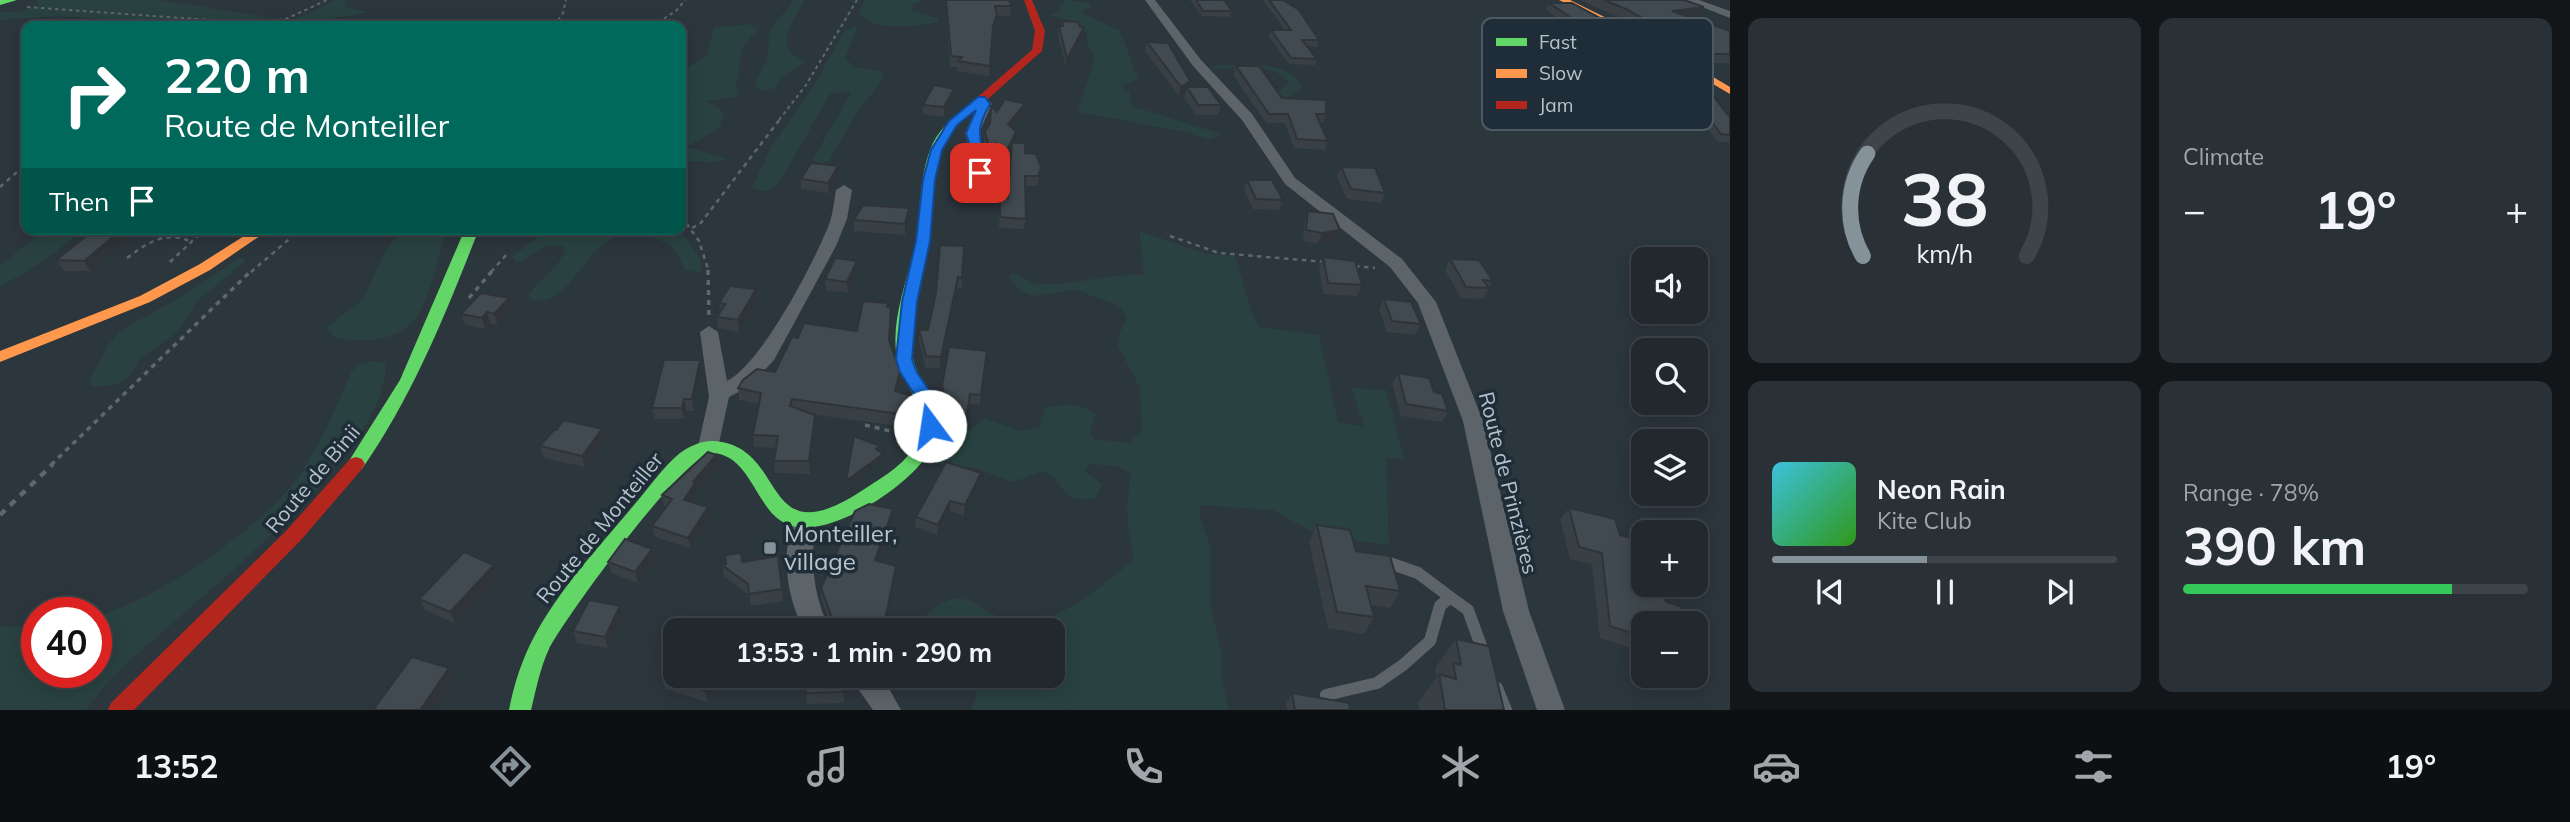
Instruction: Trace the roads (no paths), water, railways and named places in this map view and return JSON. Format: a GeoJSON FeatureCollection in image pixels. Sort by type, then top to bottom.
{"type":"FeatureCollection","features":[{"type":"Feature","properties":{"kind":"street"},"geometry":{"type":"LineString","coordinates":[[709,332],[718,394],[709,447],[726,450],[738,457],[779,509],[793,520],[804,523],[827,520],[910,464],[925,441],[930,426],[930,409],[908,372],[903,343],[923,241],[929,180],[942,138],[958,119],[1027,61],[1040,46],[1041,32],[1028,0]]}},
{"type":"Feature","properties":{"kind":"street","name":"Route de Prinzières"},"geometry":{"type":"LineString","coordinates":[[1150,0],[1197,63],[1248,118],[1294,185],[1405,272],[1427,302],[1470,412],[1516,611],[1551,710]]}},
{"type":"Feature","properties":{"kind":"street"},"geometry":{"type":"LineString","coordinates":[[1563,0],[1599,18]]}},
{"type":"Feature","properties":{"kind":"street"},"geometry":{"type":"LineString","coordinates":[[1689,0],[1730,15]]}},
{"type":"Feature","properties":{"kind":"street"},"geometry":{"type":"LineString","coordinates":[[1713,80],[1730,90]]}},
{"type":"Feature","properties":{"kind":"street"},"geometry":{"type":"LineString","coordinates":[[978,196],[980,162],[972,133],[974,122],[985,104],[982,99]]}},
{"type":"Feature","properties":{"kind":"street"},"geometry":{"type":"LineString","coordinates":[[718,394],[743,381],[764,360],[828,246],[839,219],[844,190]]}},
{"type":"Feature","properties":{"kind":"street"},"geometry":{"type":"LineString","coordinates":[[0,357],[145,299],[205,267],[255,235]]}},
{"type":"Feature","properties":{"kind":"street","name":"Route de Binii"},"geometry":{"type":"LineString","coordinates":[[118,710],[295,535],[379,434],[410,381],[470,235]]}},
{"type":"Feature","properties":{"kind":"street","name":"Route de Monteiller"},"geometry":{"type":"LineString","coordinates":[[520,710],[535,658],[563,608],[679,464],[693,453],[709,447]]}},
{"type":"Feature","properties":{"kind":"street"},"geometry":{"type":"LineString","coordinates":[[804,523],[799,570],[810,618]]}},
{"type":"Feature","properties":{"kind":"street"},"geometry":{"type":"LineString","coordinates":[[876,688],[887,710]]}},
{"type":"Feature","properties":{"kind":"lane"},"geometry":{"type":"LineString","coordinates":[[1367,558],[1393,562],[1431,579],[1468,610],[1506,710]]}},
{"type":"Feature","properties":{"kind":"lane"},"geometry":{"type":"LineString","coordinates":[[1326,695],[1377,683],[1403,665],[1430,641],[1440,606],[1450,597]]}},
{"type":"Feature","properties":{"kind":"place","name":"Monteiller, village"},"geometry":{"type":"Point","coordinates":[770,548]}}]}
